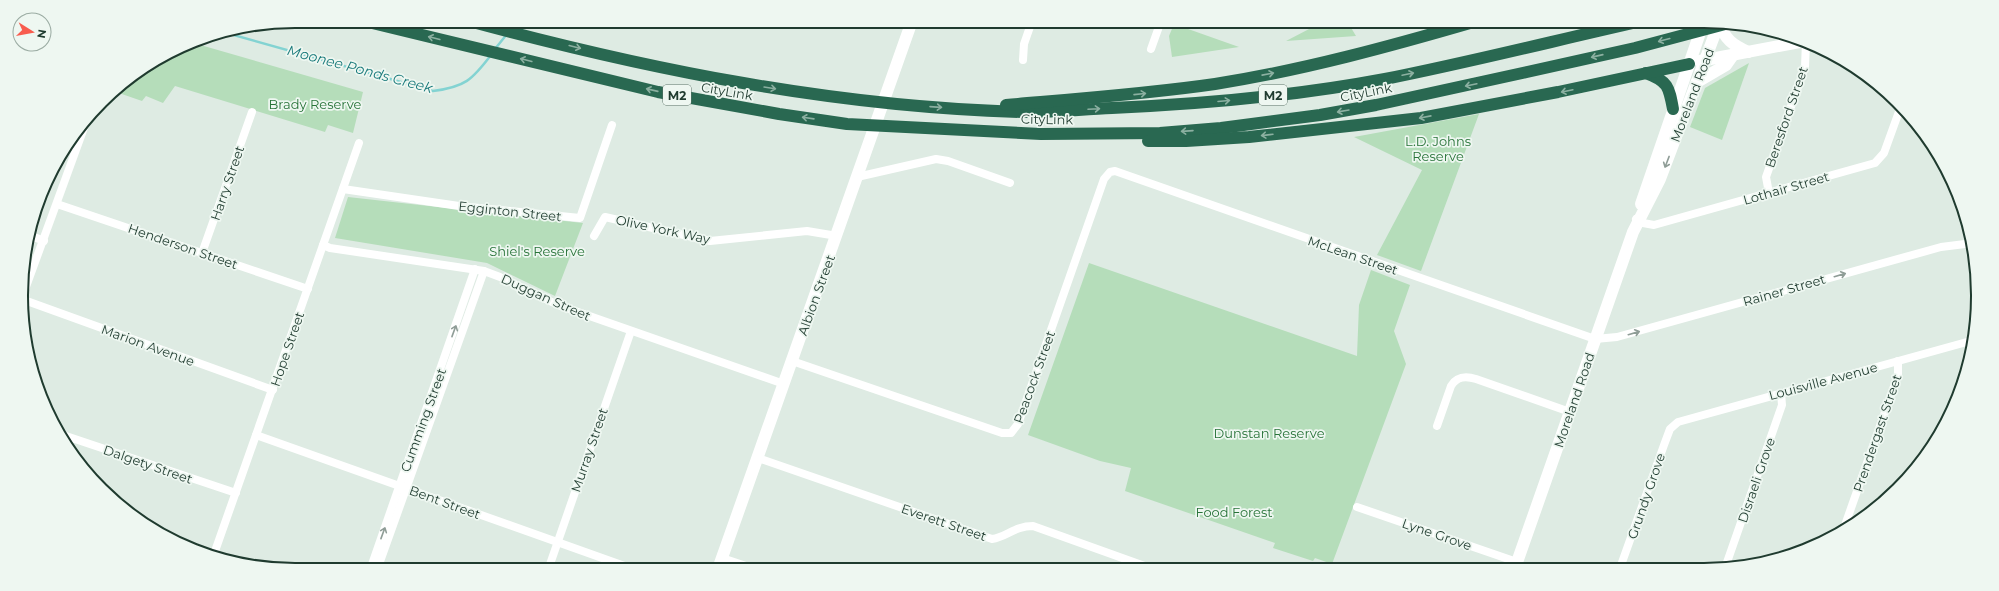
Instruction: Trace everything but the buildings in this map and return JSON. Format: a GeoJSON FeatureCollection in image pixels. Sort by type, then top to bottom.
{"type":"FeatureCollection","features":[{"type":"Feature","properties":{"kind":"highway","name":"CityLink"},"geometry":{"type":"LineString","coordinates":[[393,28],[658,92],[793,116],[846,124],[1041,134],[1160,132],[1221,128],[1320,115],[1376,105],[1636,48],[1712,28]]}},
{"type":"Feature","properties":{"kind":"highway","name":"CityLink"},"geometry":{"type":"LineString","coordinates":[[496,28],[722,80],[841,99],[1024,112],[1176,105],[1247,99],[1383,79],[1611,28]]}},
{"type":"Feature","properties":{"kind":"highway"},"geometry":{"type":"LineString","coordinates":[[961,108],[1114,97],[1216,84],[1302,68],[1451,28]]}},
{"type":"Feature","properties":{"kind":"highway"},"geometry":{"type":"LineString","coordinates":[[1041,134],[1130,140],[1172,141],[1248,137],[1421,118],[1646,74],[1691,59]]}},
{"type":"Feature","properties":{"kind":"highway"},"geometry":{"type":"LineString","coordinates":[[1646,74],[1656,77],[1667,85],[1673,109]]}},
{"type":"Feature","properties":{"kind":"street","name":"Albion Street"},"geometry":{"type":"LineString","coordinates":[[720,563],[910,28]]}},
{"type":"Feature","properties":{"kind":"street"},"geometry":{"type":"LineString","coordinates":[[1023,60],[1024,44],[1030,28]]}},
{"type":"Feature","properties":{"kind":"street"},"geometry":{"type":"LineString","coordinates":[[1151,49],[1158,28]]}},
{"type":"Feature","properties":{"kind":"street","name":"Moreland Road"},"geometry":{"type":"LineString","coordinates":[[1517,563],[1633,232],[1673,109],[1702,28]]}},
{"type":"Feature","properties":{"kind":"street","name":"Moreland Road"},"geometry":{"type":"LineString","coordinates":[[1637,220],[1660,180],[1718,29]]}},
{"type":"Feature","properties":{"kind":"street"},"geometry":{"type":"LineString","coordinates":[[1722,29],[1724,36],[1733,49]]}},
{"type":"Feature","properties":{"kind":"street"},"geometry":{"type":"LineString","coordinates":[[1691,59],[1733,49],[1748,52],[1793,43]]}},
{"type":"Feature","properties":{"kind":"street","name":"Beresford Street"},"geometry":{"type":"LineString","coordinates":[[1769,193],[1766,177],[1805,66],[1806,48]]}},
{"type":"Feature","properties":{"kind":"street"},"geometry":{"type":"LineString","coordinates":[[1697,82],[1726,66],[1733,49]]}},
{"type":"Feature","properties":{"kind":"street","name":"Harry Street"},"geometry":{"type":"LineString","coordinates":[[202,253],[252,112]]}},
{"type":"Feature","properties":{"kind":"street","name":"Lothair Street"},"geometry":{"type":"LineString","coordinates":[[1637,220],[1654,225],[1876,163],[1883,157],[1901,115]]}},
{"type":"Feature","properties":{"kind":"street","name":"Egginton Street"},"geometry":{"type":"LineString","coordinates":[[343,189],[487,210],[580,218],[612,125]]}},
{"type":"Feature","properties":{"kind":"street"},"geometry":{"type":"LineString","coordinates":[[29,280],[82,135]]}},
{"type":"Feature","properties":{"kind":"street","name":"Hope Street"},"geometry":{"type":"LineString","coordinates":[[215,551],[359,143]]}},
{"type":"Feature","properties":{"kind":"street"},"geometry":{"type":"LineString","coordinates":[[857,177],[936,159],[948,161],[1010,183]]}},
{"type":"Feature","properties":{"kind":"street","name":"McLean Street"},"geometry":{"type":"LineString","coordinates":[[1110,172],[1119,172],[1595,339]]}},
{"type":"Feature","properties":{"kind":"street","name":"Peacock Street"},"geometry":{"type":"LineString","coordinates":[[792,360],[1002,433],[1011,433],[1018,424],[1104,179],[1110,172]]}},
{"type":"Feature","properties":{"kind":"street","name":"Henderson Street"},"geometry":{"type":"LineString","coordinates":[[57,204],[308,289]]}},
{"type":"Feature","properties":{"kind":"street","name":"Olive York Way"},"geometry":{"type":"LineString","coordinates":[[594,236],[600,223],[605,217],[706,240],[807,231],[837,236]]}},
{"type":"Feature","properties":{"kind":"street"},"geometry":{"type":"LineString","coordinates":[[34,237],[44,240]]}},
{"type":"Feature","properties":{"kind":"street","name":"Rainer Street"},"geometry":{"type":"LineString","coordinates":[[1595,339],[1617,337],[1941,247],[1966,244]]}},
{"type":"Feature","properties":{"kind":"street","name":"Duggan Street"},"geometry":{"type":"LineString","coordinates":[[323,245],[330,248],[484,271],[500,277],[558,305],[784,384]]}},
{"type":"Feature","properties":{"kind":"street","name":"Cumming Street"},"geometry":{"type":"LineString","coordinates":[[452,349],[475,270]]}},
{"type":"Feature","properties":{"kind":"street","name":"Cumming Street"},"geometry":{"type":"LineString","coordinates":[[373,563],[403,487],[452,349],[484,271]]}},
{"type":"Feature","properties":{"kind":"street","name":"Marion Avenue"},"geometry":{"type":"LineString","coordinates":[[28,302],[272,390]]}},
{"type":"Feature","properties":{"kind":"street","name":"Murray Street"},"geometry":{"type":"LineString","coordinates":[[550,563],[631,331]]}},
{"type":"Feature","properties":{"kind":"street","name":"Louisville Avenue"},"geometry":{"type":"LineString","coordinates":[[1674,426],[1685,420],[1967,342]]}},
{"type":"Feature","properties":{"kind":"street","name":"Prendergast Street"},"geometry":{"type":"LineString","coordinates":[[1846,521],[1898,374],[1898,361]]}},
{"type":"Feature","properties":{"kind":"street"},"geometry":{"type":"LineString","coordinates":[[1437,426],[1451,386],[1454,381],[1462,377],[1476,379],[1570,412]]}},
{"type":"Feature","properties":{"kind":"street","name":"Disraeli Grove"},"geometry":{"type":"LineString","coordinates":[[1727,562],[1782,405],[1782,393]]}},
{"type":"Feature","properties":{"kind":"street","name":"Grundy Grove"},"geometry":{"type":"LineString","coordinates":[[1622,563],[1664,445],[1674,426]]}},
{"type":"Feature","properties":{"kind":"street","name":"Bent Street"},"geometry":{"type":"LineString","coordinates":[[256,436],[614,563]]}},
{"type":"Feature","properties":{"kind":"street","name":"Dalgety Street"},"geometry":{"type":"LineString","coordinates":[[69,437],[236,493]]}},
{"type":"Feature","properties":{"kind":"street","name":"Everett Street"},"geometry":{"type":"LineString","coordinates":[[758,458],[992,539],[1002,536],[1016,528],[1033,526],[1136,563]]}},
{"type":"Feature","properties":{"kind":"street","name":"Cumming Street"},"geometry":{"type":"LineString","coordinates":[[379,563],[403,487]]}},
{"type":"Feature","properties":{"kind":"street","name":"Lyne Grove"},"geometry":{"type":"LineString","coordinates":[[1357,507],[1511,563]]}},
{"type":"Feature","properties":{"kind":"green space"},"geometry":{"type":"Polygon","coordinates":[[[1172,28],[1185,28],[1239,47],[1172,57],[1169,36],[1172,28]]]}},
{"type":"Feature","properties":{"kind":"green space"},"geometry":{"type":"Polygon","coordinates":[[[1311,28],[1351,28],[1356,36],[1286,41],[1311,28]]]}},
{"type":"Feature","properties":{"kind":"green space","name":"Brady Reserve"},"geometry":{"type":"Polygon","coordinates":[[[201,45],[363,92],[353,133],[328,125],[325,132],[175,86],[163,103],[146,96],[142,101],[120,93],[162,64],[201,45]]]}},
{"type":"Feature","properties":{"kind":"green space"},"geometry":{"type":"Polygon","coordinates":[[[1749,63],[1722,140],[1690,127],[1705,88],[1749,63]]]}},
{"type":"Feature","properties":{"kind":"green space","name":"L.D. Johns Reserve"},"geometry":{"type":"Polygon","coordinates":[[[1479,114],[1421,271],[1377,255],[1422,170],[1354,137],[1479,114]]]}},
{"type":"Feature","properties":{"kind":"green space","name":"Shiel's Reserve"},"geometry":{"type":"Polygon","coordinates":[[[348,197],[583,223],[555,296],[487,263],[335,238],[348,197]]]}},
{"type":"Feature","properties":{"kind":"green space","name":"Dunstan Reserve"},"geometry":{"type":"Polygon","coordinates":[[[1089,263],[1357,356],[1359,305],[1371,270],[1410,285],[1394,331],[1406,364],[1332,563],[1315,558],[1313,561],[1273,548],[1275,543],[1125,491],[1131,468],[1100,461],[1028,435],[1089,263]]]}},
{"type":"Feature","properties":{"kind":"waterway","name":"Moonee Ponds Creek"},"geometry":{"type":"LineString","coordinates":[[495,49],[507,34]]}},
{"type":"Feature","properties":{"kind":"waterway","name":"Moonee Ponds Creek"},"geometry":{"type":"LineString","coordinates":[[234,35],[433,91],[453,87],[467,81],[478,71],[491,55]]}},
{"type":"Feature","properties":{"kind":"park label","name":"Food Forest"},"geometry":{"type":"Point","coordinates":[1234,512]}}]}
